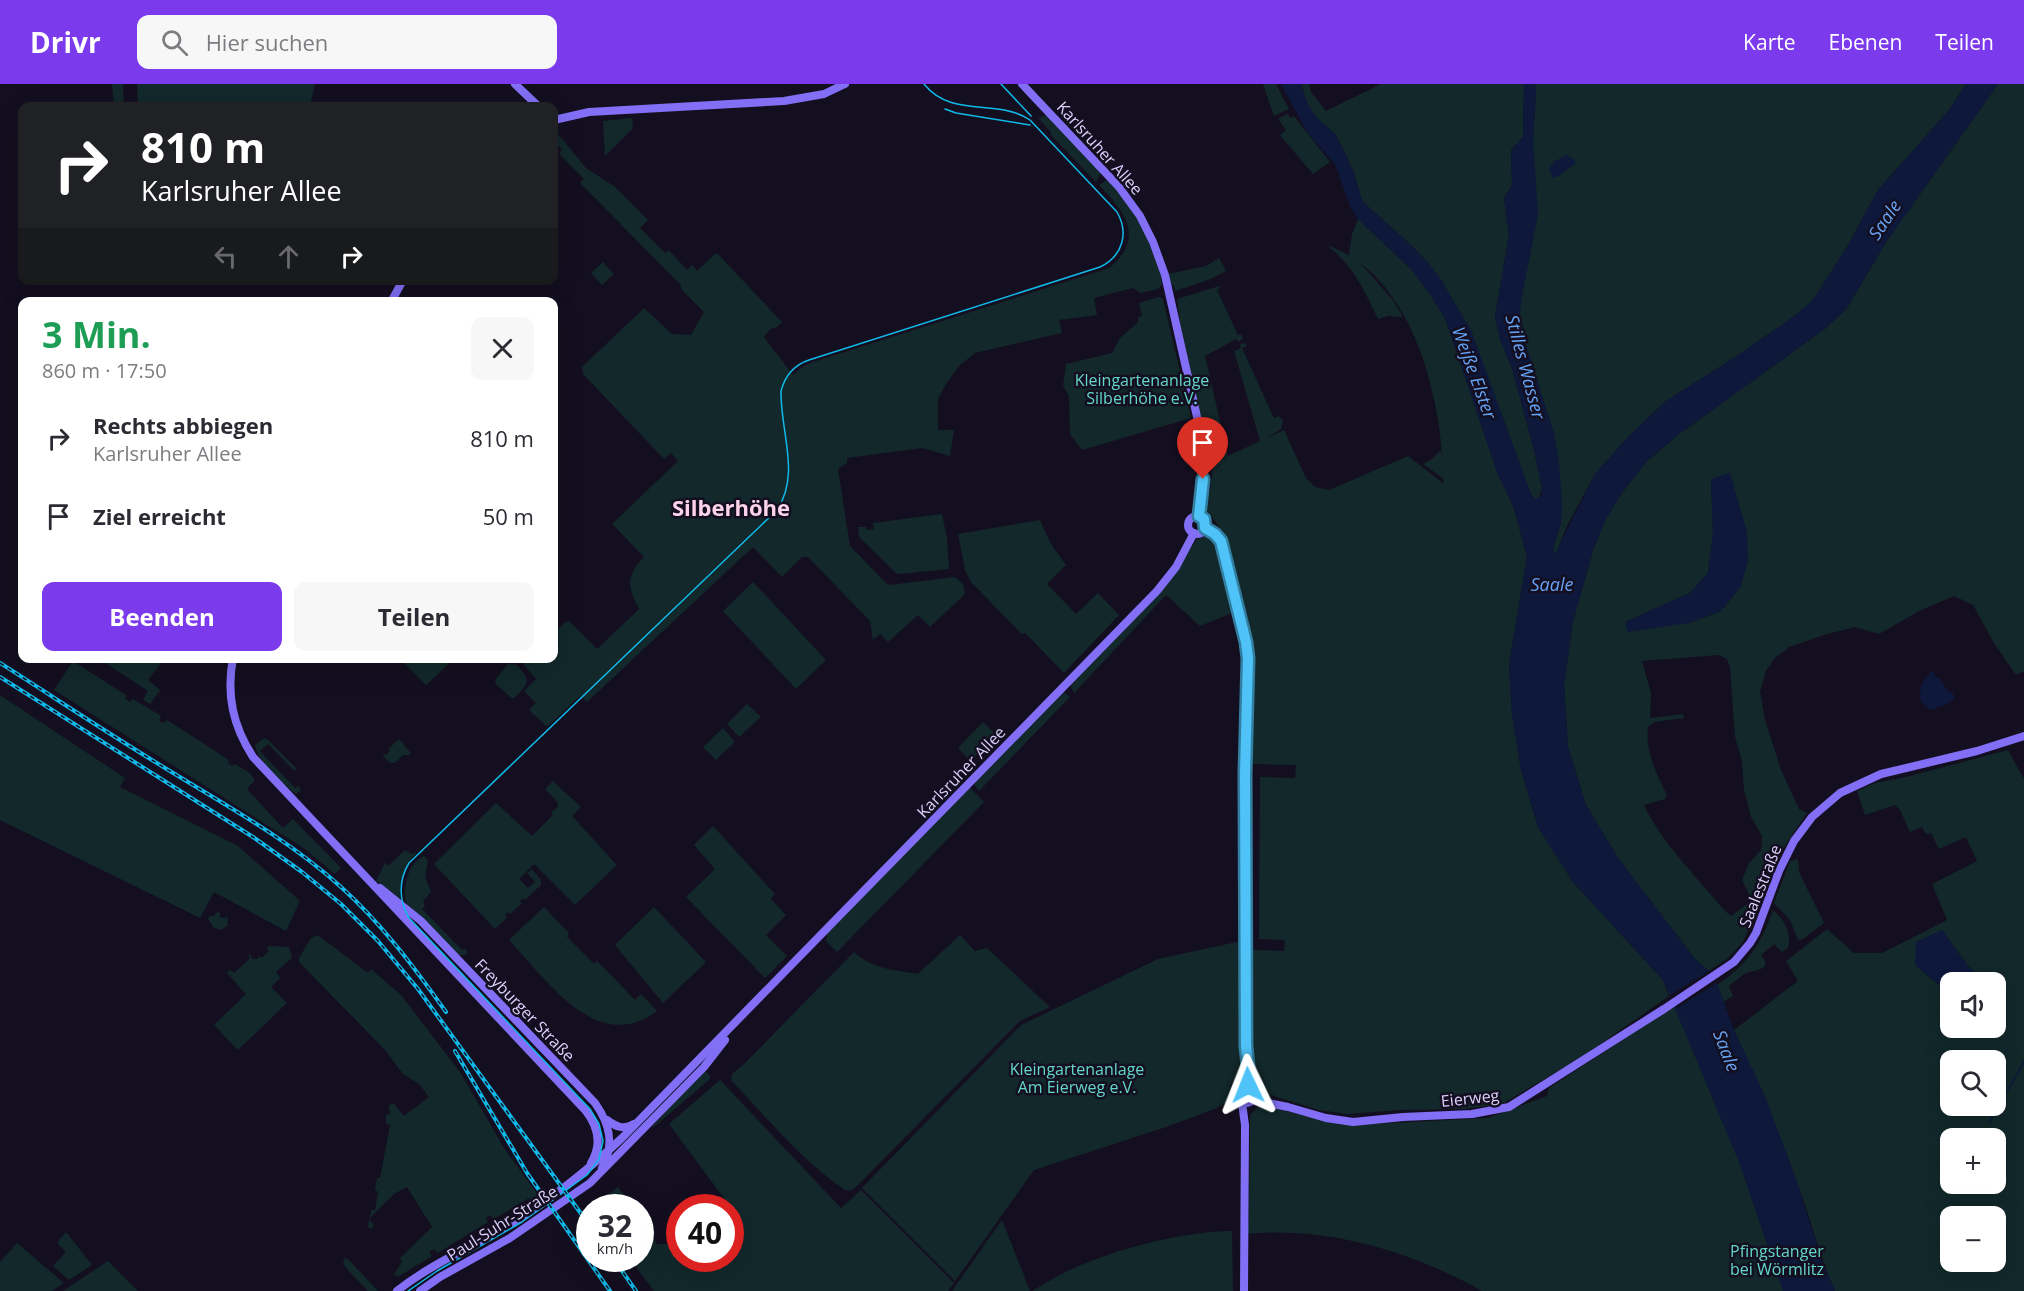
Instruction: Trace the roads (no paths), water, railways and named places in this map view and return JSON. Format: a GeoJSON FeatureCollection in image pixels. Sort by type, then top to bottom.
{"type":"FeatureCollection","features":[{"type":"Feature","properties":{"kind":"street"},"geometry":{"type":"LineString","coordinates":[[515,84],[534,102]]}},
{"type":"Feature","properties":{"kind":"street"},"geometry":{"type":"LineString","coordinates":[[558,119],[589,112],[783,101],[824,94],[845,84]]}},
{"type":"Feature","properties":{"kind":"street","name":"Karlsruher Allee"},"geometry":{"type":"LineString","coordinates":[[1022,84],[1124,193],[1140,216],[1156,248],[1165,275],[1200,430],[1204,473],[1199,516]]}},
{"type":"Feature","properties":{"kind":"street"},"geometry":{"type":"LineString","coordinates":[[1199,516],[1204,519],[1205,528],[1202,532],[1194,533],[1189,529],[1188,524],[1193,517],[1199,516]]}},
{"type":"Feature","properties":{"kind":"street"},"geometry":{"type":"LineString","coordinates":[[1205,528],[1218,536],[1224,547],[1246,642],[1246,1046],[1249,1095],[1245,1125],[1244,1291]]}},
{"type":"Feature","properties":{"kind":"street","name":"Karlsruher Allee"},"geometry":{"type":"LineString","coordinates":[[569,1183],[638,1122],[1157,591],[1176,567],[1194,533]]}},
{"type":"Feature","properties":{"kind":"street","name":"Freyburger Straße"},"geometry":{"type":"LineString","coordinates":[[233,663],[231,709],[247,748],[265,771],[586,1111],[595,1124],[598,1142]]}},
{"type":"Feature","properties":{"kind":"street","name":"Saalestraße"},"geometry":{"type":"LineString","coordinates":[[1664,1009],[1722,972],[1750,943],[1779,871],[1794,841],[1820,809],[1851,787],[1881,774],[1998,745],[2024,736]]}},
{"type":"Feature","properties":{"kind":"street","name":"Freyburger Straße"},"geometry":{"type":"LineString","coordinates":[[373,884],[421,921],[586,1093],[606,1119]]}},
{"type":"Feature","properties":{"kind":"street","name":"Eierweg"},"geometry":{"type":"LineString","coordinates":[[1249,1095],[1326,1118],[1353,1122],[1499,1110],[1519,1102],[1664,1009]]}},
{"type":"Feature","properties":{"kind":"street","name":"Karlsruher Allee"},"geometry":{"type":"LineString","coordinates":[[596,1177],[704,1066],[737,1021]]}},
{"type":"Feature","properties":{"kind":"street"},"geometry":{"type":"LineString","coordinates":[[606,1119],[621,1127],[638,1122]]}},
{"type":"Feature","properties":{"kind":"street"},"geometry":{"type":"LineString","coordinates":[[596,1177],[607,1159],[609,1150],[610,1135],[606,1119]]}},
{"type":"Feature","properties":{"kind":"street","name":"Karlsruher Allee"},"geometry":{"type":"LineString","coordinates":[[586,1169],[595,1156],[598,1142]]}},
{"type":"Feature","properties":{"kind":"street","name":"Paul-Suhr-Straße"},"geometry":{"type":"LineString","coordinates":[[420,1291],[440,1277],[510,1238],[596,1177]]}},
{"type":"Feature","properties":{"kind":"street","name":"Paul-Suhr-Straße"},"geometry":{"type":"LineString","coordinates":[[397,1291],[512,1223],[569,1183]]}},
{"type":"Feature","properties":{"kind":"water","name":"Saale"},"geometry":{"type":"Polygon","coordinates":[[[1281,84],[1301,84],[1308,105],[1316,117],[1335,134],[1344,151],[1354,173],[1362,201],[1414,248],[1441,280],[1471,330],[1531,494],[1535,499],[1542,495],[1542,488],[1534,450],[1512,368],[1501,342],[1495,317],[1509,235],[1504,198],[1512,185],[1511,150],[1523,137],[1524,84],[1535,84],[1533,138],[1538,214],[1519,323],[1554,434],[1559,461],[1562,505],[1561,522],[1553,549],[1555,554],[1595,474],[1629,436],[1666,401],[1737,356],[1796,315],[1813,300],[1847,247],[1878,190],[1949,110],[1966,84],[1998,84],[1886,242],[1847,308],[1826,328],[1679,434],[1647,461],[1621,494],[1606,519],[1594,547],[1573,621],[1564,685],[1568,747],[1586,805],[1618,858],[1695,959],[1709,971],[1717,983],[1734,1030],[1765,1096],[1798,1185],[1822,1262],[1835,1291],[1783,1291],[1739,1162],[1663,980],[1573,882],[1538,827],[1521,770],[1512,714],[1509,665],[1527,557],[1514,508],[1497,472],[1445,318],[1410,268],[1358,219],[1350,207],[1336,166],[1307,132],[1281,84]]]}},
{"type":"Feature","properties":{"kind":"water"},"geometry":{"type":"Polygon","coordinates":[[[1567,155],[1575,161],[1575,164],[1553,178],[1549,169],[1555,161],[1567,155]]]}},
{"type":"Feature","properties":{"kind":"water"},"geometry":{"type":"Polygon","coordinates":[[[1730,473],[1747,532],[1748,561],[1741,586],[1721,611],[1689,623],[1628,632],[1625,622],[1690,593],[1708,573],[1713,533],[1711,479],[1730,473]]]}},
{"type":"Feature","properties":{"kind":"water"},"geometry":{"type":"Polygon","coordinates":[[[1933,671],[1936,678],[1940,679],[1948,691],[1953,693],[1954,699],[1946,705],[1930,710],[1921,702],[1920,693],[1924,681],[1933,671]]]}},
{"type":"Feature","properties":{"kind":"water"},"geometry":{"type":"Polygon","coordinates":[[[1942,930],[1974,972],[1940,972],[1940,986],[1915,965],[1916,942],[1942,930]]]}},
{"type":"Feature","properties":{"kind":"waterway"},"geometry":{"type":"LineString","coordinates":[[1989,1123],[2024,1062]]}},
{"type":"Feature","properties":{"kind":"tram line"},"geometry":{"type":"LineString","coordinates":[[408,1291],[437,1271],[522,1222],[587,1175],[599,1159],[603,1141],[599,1124],[590,1109],[409,918],[403,905],[401,891],[403,877],[409,863],[777,510],[788,482],[789,467],[781,391],[788,376],[795,368],[809,360],[1100,267],[1114,257],[1122,243],[1123,228],[1117,212],[1030,120],[1004,110],[961,105],[948,101],[935,95],[924,84]]}},
{"type":"Feature","properties":{"kind":"tram line"},"geometry":{"type":"LineString","coordinates":[[1001,84],[1031,116]]}},
{"type":"Feature","properties":{"kind":"tram line"},"geometry":{"type":"LineString","coordinates":[[945,109],[956,113],[1030,125]]}},
{"type":"Feature","properties":{"kind":"railway"},"geometry":{"type":"LineString","coordinates":[[0,663],[123,742],[256,823],[300,853],[341,887],[384,931],[410,962],[446,1012]]}},
{"type":"Feature","properties":{"kind":"railway"},"geometry":{"type":"LineString","coordinates":[[0,677],[253,837],[302,872],[341,904],[378,941],[418,989],[576,1207]]}},
{"type":"Feature","properties":{"kind":"railway"},"geometry":{"type":"LineString","coordinates":[[455,1051],[527,1173],[610,1291]]}},
{"type":"Feature","properties":{"kind":"railway"},"geometry":{"type":"LineString","coordinates":[[623,1272],[636,1291]]}},
{"type":"Feature","properties":{"kind":"district","name":"Silberhöhe"},"geometry":{"type":"Point","coordinates":[731,508]}},
{"type":"Feature","properties":{"kind":"water label","name":"Stilles Wasser"},"geometry":{"type":"Point","coordinates":[1525,367]}},
{"type":"Feature","properties":{"kind":"water label","name":"Weiße Elster"},"geometry":{"type":"Point","coordinates":[1474,373]}},
{"type":"Feature","properties":{"kind":"park label","name":"Kleingartenanlage Silberhöhe e.V."},"geometry":{"type":"Point","coordinates":[1142,389]}},
{"type":"Feature","properties":{"kind":"park label","name":"Kleingartenanlage Am Eierweg e.V."},"geometry":{"type":"Point","coordinates":[1077,1078]}},
{"type":"Feature","properties":{"kind":"park label","name":"Pfingstanger bei Wörmlitz"},"geometry":{"type":"Point","coordinates":[1777,1260]}}]}
